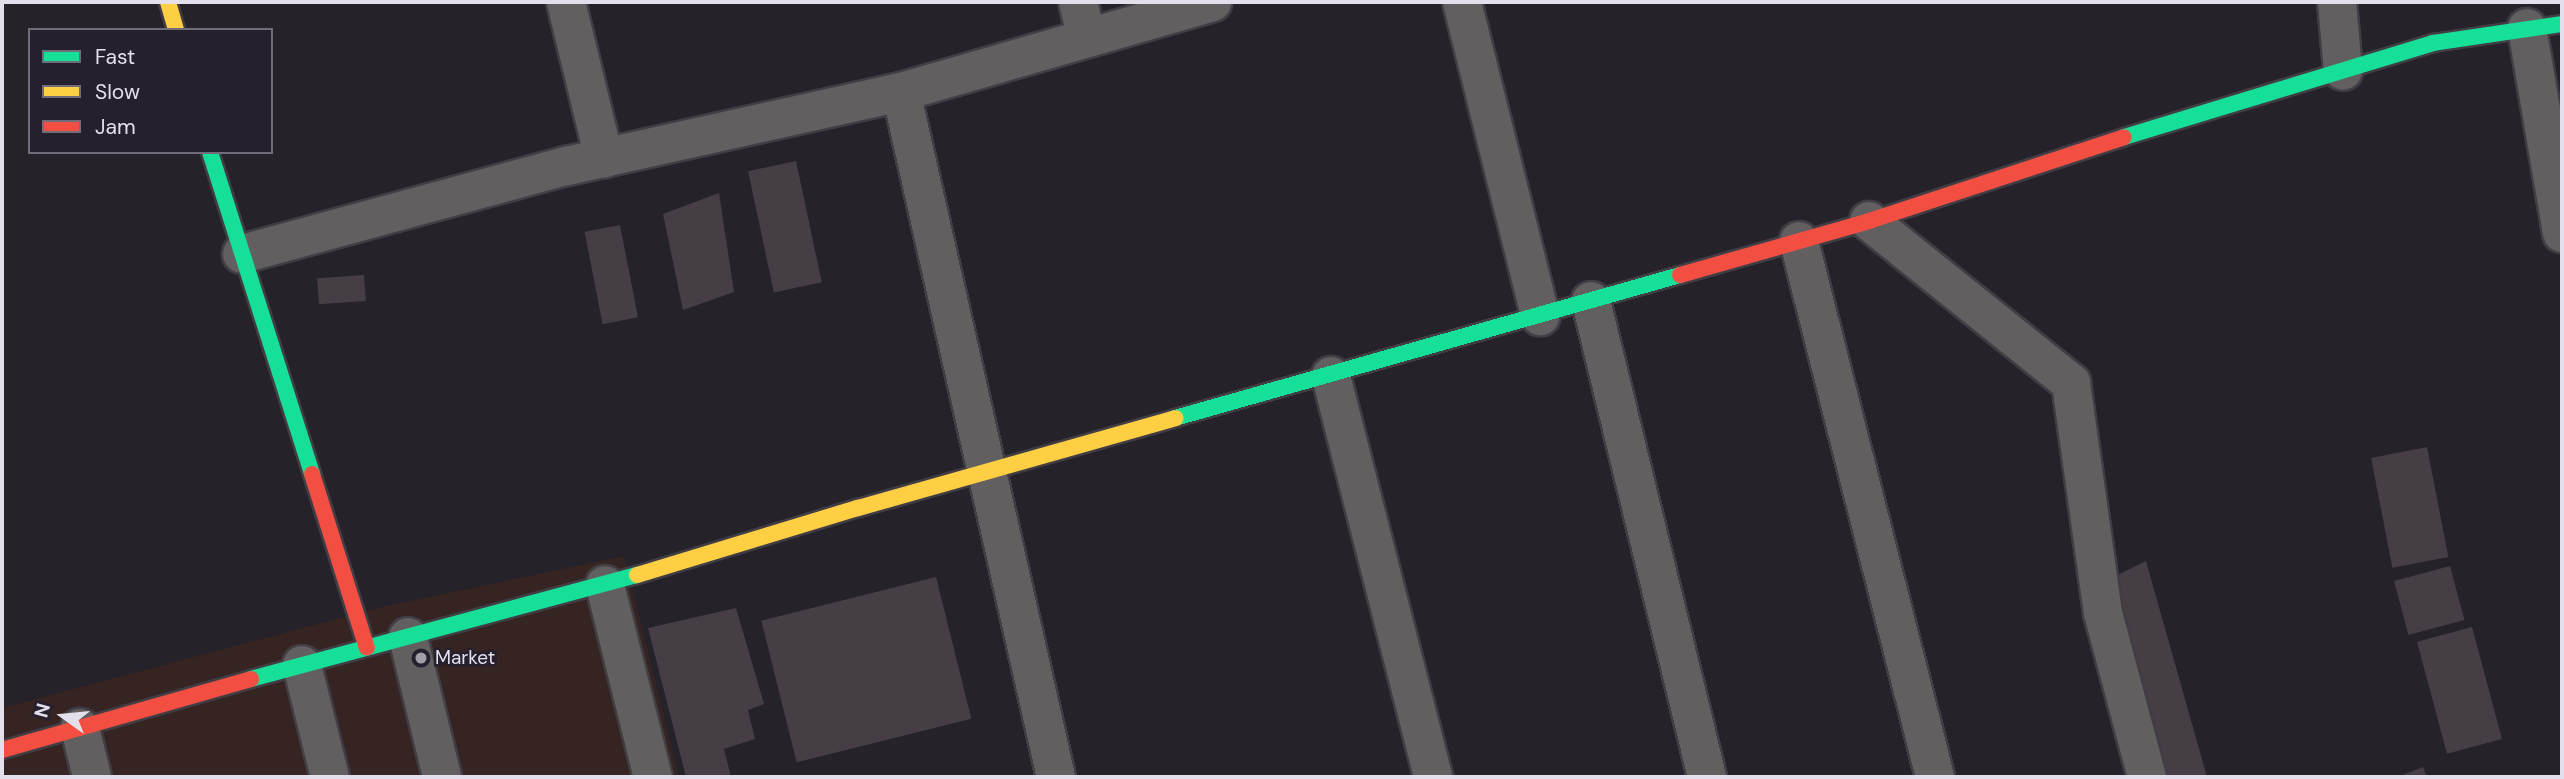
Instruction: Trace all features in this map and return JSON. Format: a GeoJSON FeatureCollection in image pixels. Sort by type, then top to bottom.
{"type":"FeatureCollection","features":[{"type":"Feature","properties":{"kind":"street"},"geometry":{"type":"LineString","coordinates":[[169,2],[176,28]]}},
{"type":"Feature","properties":{"kind":"street"},"geometry":{"type":"LineString","coordinates":[[566,2],[604,159]]}},
{"type":"Feature","properties":{"kind":"street"},"geometry":{"type":"LineString","coordinates":[[1078,2],[1087,38]]}},
{"type":"Feature","properties":{"kind":"street"},"geometry":{"type":"LineString","coordinates":[[242,254],[604,159],[901,92],[1212,2]]}},
{"type":"Feature","properties":{"kind":"street"},"geometry":{"type":"LineString","coordinates":[[1462,2],[1540,316]]}},
{"type":"Feature","properties":{"kind":"street"},"geometry":{"type":"LineString","coordinates":[[2337,2],[2343,71]]}},
{"type":"Feature","properties":{"kind":"street"},"geometry":{"type":"LineString","coordinates":[[2,750],[302,665],[605,585],[986,472],[1869,221],[2161,125],[2433,43],[2544,26],[2562,233]]}},
{"type":"Feature","properties":{"kind":"street"},"geometry":{"type":"LineString","coordinates":[[901,92],[1056,777]]}},
{"type":"Feature","properties":{"kind":"street"},"geometry":{"type":"LineString","coordinates":[[211,154],[367,648]]}},
{"type":"Feature","properties":{"kind":"street"},"geometry":{"type":"LineString","coordinates":[[1869,221],[2071,383],[2103,613],[2147,777]]}},
{"type":"Feature","properties":{"kind":"street"},"geometry":{"type":"LineString","coordinates":[[1799,241],[1934,777]]}},
{"type":"Feature","properties":{"kind":"street"},"geometry":{"type":"LineString","coordinates":[[1591,301],[1707,777]]}},
{"type":"Feature","properties":{"kind":"street"},"geometry":{"type":"LineString","coordinates":[[1331,376],[1433,777]]}},
{"type":"Feature","properties":{"kind":"street"},"geometry":{"type":"LineString","coordinates":[[605,585],[653,777]]}},
{"type":"Feature","properties":{"kind":"street"},"geometry":{"type":"LineString","coordinates":[[408,637],[442,777]]}},
{"type":"Feature","properties":{"kind":"street"},"geometry":{"type":"LineString","coordinates":[[302,665],[330,777]]}},
{"type":"Feature","properties":{"kind":"street"},"geometry":{"type":"LineString","coordinates":[[79,728],[92,777]]}},
{"type":"Feature","properties":{"kind":"shaded area","name":"Market"},"geometry":{"type":"Polygon","coordinates":[[[624,556],[679,777],[2,777],[2,708],[382,607],[624,556]]]}},
{"type":"Feature","properties":{"kind":"building"},"geometry":{"type":"Polygon","coordinates":[[[796,161],[822,282],[774,292],[748,171],[796,161]]]}},
{"type":"Feature","properties":{"kind":"building"},"geometry":{"type":"Polygon","coordinates":[[[719,193],[734,292],[683,310],[663,214],[719,193]]]}},
{"type":"Feature","properties":{"kind":"building"},"geometry":{"type":"Polygon","coordinates":[[[620,225],[638,317],[603,324],[585,232],[620,225]]]}},
{"type":"Feature","properties":{"kind":"building"},"geometry":{"type":"Polygon","coordinates":[[[364,275],[366,301],[319,304],[317,278],[364,275]]]}},
{"type":"Feature","properties":{"kind":"building"},"geometry":{"type":"Polygon","coordinates":[[[2427,447],[2448,557],[2392,568],[2371,458],[2427,447]]]}},
{"type":"Feature","properties":{"kind":"building"},"geometry":{"type":"Polygon","coordinates":[[[2146,561],[2207,777],[2148,777],[2099,584],[2146,561]]]}},
{"type":"Feature","properties":{"kind":"building"},"geometry":{"type":"Polygon","coordinates":[[[2450,566],[2464,620],[2408,635],[2394,581],[2450,566]]]}},
{"type":"Feature","properties":{"kind":"building"},"geometry":{"type":"Polygon","coordinates":[[[936,577],[971,719],[797,762],[761,621],[936,577]]]}},
{"type":"Feature","properties":{"kind":"building"},"geometry":{"type":"Polygon","coordinates":[[[736,608],[764,704],[748,710],[755,739],[724,749],[731,777],[686,777],[648,628],[736,608]]]}},
{"type":"Feature","properties":{"kind":"building"},"geometry":{"type":"Polygon","coordinates":[[[2472,627],[2502,739],[2447,754],[2417,642],[2472,627]]]}},
{"type":"Feature","properties":{"kind":"building"},"geometry":{"type":"Polygon","coordinates":[[[2423,767],[2427,777],[2397,777],[2423,767]]]}},
{"type":"Feature","properties":{"kind":"traffic: fast"},"geometry":{"type":"LineString","coordinates":[[2124,137],[2433,43],[2562,24]]}},
{"type":"Feature","properties":{"kind":"traffic: fast"},"geometry":{"type":"LineString","coordinates":[[211,154],[312,474]]}},
{"type":"Feature","properties":{"kind":"traffic: fast"},"geometry":{"type":"LineString","coordinates":[[1175,418],[1680,275]]}},
{"type":"Feature","properties":{"kind":"traffic: fast"},"geometry":{"type":"LineString","coordinates":[[251,679],[637,575]]}},
{"type":"Feature","properties":{"kind":"traffic: slow"},"geometry":{"type":"LineString","coordinates":[[168,2],[175,28]]}},
{"type":"Feature","properties":{"kind":"traffic: slow"},"geometry":{"type":"LineString","coordinates":[[637,575],[858,508],[1175,418]]}},
{"type":"Feature","properties":{"kind":"traffic: jam"},"geometry":{"type":"LineString","coordinates":[[1680,275],[1869,221],[2124,137]]}},
{"type":"Feature","properties":{"kind":"traffic: jam"},"geometry":{"type":"LineString","coordinates":[[312,474],[367,648]]}},
{"type":"Feature","properties":{"kind":"traffic: jam"},"geometry":{"type":"LineString","coordinates":[[2,750],[251,679]]}},
{"type":"Feature","properties":{"kind":"place","name":"Market"},"geometry":{"type":"Point","coordinates":[421,658]}}]}
